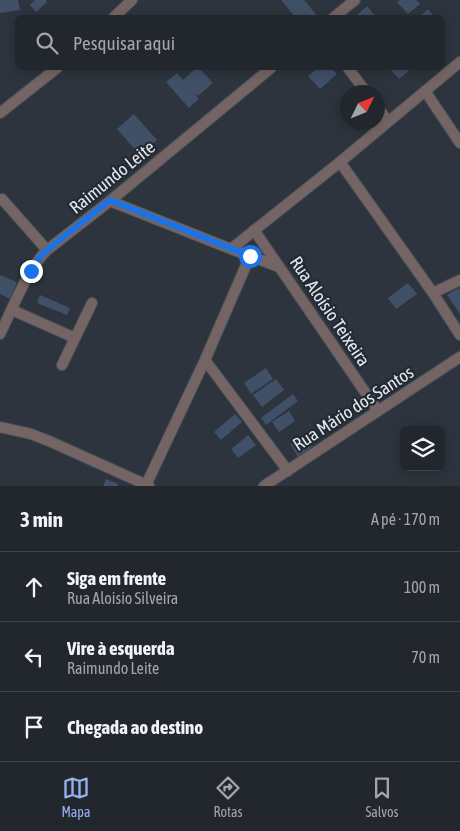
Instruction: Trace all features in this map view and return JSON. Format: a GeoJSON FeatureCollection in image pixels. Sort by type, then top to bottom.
{"type":"FeatureCollection","features":[{"type":"Feature","properties":{"kind":"street"},"geometry":{"type":"LineString","coordinates":[[116,15],[132,0]]}},
{"type":"Feature","properties":{"kind":"street"},"geometry":{"type":"LineString","coordinates":[[337,15],[355,0]]}},
{"type":"Feature","properties":{"kind":"street"},"geometry":{"type":"LineString","coordinates":[[231,249],[340,162],[460,62]]}},
{"type":"Feature","properties":{"kind":"street"},"geometry":{"type":"LineString","coordinates":[[0,113],[54,70]]}},
{"type":"Feature","properties":{"kind":"street","name":"Raimundo Leite"},"geometry":{"type":"LineString","coordinates":[[0,334],[31,271],[47,250],[269,70]]}},
{"type":"Feature","properties":{"kind":"street"},"geometry":{"type":"LineString","coordinates":[[350,70],[361,85]]}},
{"type":"Feature","properties":{"kind":"street"},"geometry":{"type":"LineString","coordinates":[[425,91],[460,143]]}},
{"type":"Feature","properties":{"kind":"street"},"geometry":{"type":"LineString","coordinates":[[385,118],[388,122]]}},
{"type":"Feature","properties":{"kind":"street"},"geometry":{"type":"LineString","coordinates":[[340,162],[433,293],[460,335]]}},
{"type":"Feature","properties":{"kind":"street"},"geometry":{"type":"LineString","coordinates":[[2,199],[47,250]]}},
{"type":"Feature","properties":{"kind":"street"},"geometry":{"type":"LineString","coordinates":[[110,200],[280,267]]}},
{"type":"Feature","properties":{"kind":"street","name":"Rua Aloísio Teixeira"},"geometry":{"type":"LineString","coordinates":[[254,230],[378,411]]}},
{"type":"Feature","properties":{"kind":"street"},"geometry":{"type":"LineString","coordinates":[[0,427],[31,434],[49,441],[147,485],[205,360],[250,256]]}},
{"type":"Feature","properties":{"kind":"street"},"geometry":{"type":"LineString","coordinates":[[433,293],[460,280]]}},
{"type":"Feature","properties":{"kind":"street"},"geometry":{"type":"LineString","coordinates":[[62,365],[92,303]]}},
{"type":"Feature","properties":{"kind":"street"},"geometry":{"type":"LineString","coordinates":[[12,310],[75,338]]}},
{"type":"Feature","properties":{"kind":"street","name":"Rua Mário dos Santos"},"geometry":{"type":"LineString","coordinates":[[264,486],[460,357]]}},
{"type":"Feature","properties":{"kind":"street"},"geometry":{"type":"LineString","coordinates":[[205,360],[288,471]]}},
{"type":"Feature","properties":{"kind":"building"},"geometry":{"type":"Polygon","coordinates":[[[0,0],[18,0],[20,10],[0,13],[0,0]]]}},
{"type":"Feature","properties":{"kind":"building"},"geometry":{"type":"Polygon","coordinates":[[[35,0],[46,0],[47,2],[36,12],[30,5],[35,0]]]}},
{"type":"Feature","properties":{"kind":"building"},"geometry":{"type":"Polygon","coordinates":[[[281,0],[304,0],[316,15],[294,15],[281,0]]]}},
{"type":"Feature","properties":{"kind":"building"},"geometry":{"type":"Polygon","coordinates":[[[400,0],[416,0],[420,4],[408,14],[397,2],[400,0]]]}},
{"type":"Feature","properties":{"kind":"building"},"geometry":{"type":"Polygon","coordinates":[[[367,6],[374,15],[357,15],[367,6]]]}},
{"type":"Feature","properties":{"kind":"building"},"geometry":{"type":"Polygon","coordinates":[[[428,9],[433,15],[421,15],[428,9]]]}},
{"type":"Feature","properties":{"kind":"building"},"geometry":{"type":"Polygon","coordinates":[[[194,70],[201,70],[213,83],[198,96],[193,92],[199,99],[189,108],[166,82],[177,73],[183,80],[194,70]]]}},
{"type":"Feature","properties":{"kind":"building"},"geometry":{"type":"Polygon","coordinates":[[[316,70],[333,70],[337,74],[320,89],[308,76],[316,70]]]}},
{"type":"Feature","properties":{"kind":"building"},"geometry":{"type":"Polygon","coordinates":[[[391,70],[410,70],[399,79],[391,70]]]}},
{"type":"Feature","properties":{"kind":"building"},"geometry":{"type":"Polygon","coordinates":[[[134,114],[157,140],[140,155],[117,129],[134,114]]]}},
{"type":"Feature","properties":{"kind":"building"},"geometry":{"type":"Polygon","coordinates":[[[0,275],[17,282],[10,299],[0,294],[0,275]]]}},
{"type":"Feature","properties":{"kind":"building"},"geometry":{"type":"Polygon","coordinates":[[[408,283],[417,294],[396,309],[388,298],[408,283]]]}},
{"type":"Feature","properties":{"kind":"building"},"geometry":{"type":"Polygon","coordinates":[[[458,288],[460,290],[460,314],[447,295],[458,288]]]}},
{"type":"Feature","properties":{"kind":"building"},"geometry":{"type":"Polygon","coordinates":[[[40,295],[70,308],[67,315],[37,303],[40,295]]]}},
{"type":"Feature","properties":{"kind":"building"},"geometry":{"type":"Polygon","coordinates":[[[266,368],[273,379],[251,394],[244,383],[266,368]]]}},
{"type":"Feature","properties":{"kind":"building"},"geometry":{"type":"Polygon","coordinates":[[[276,379],[284,390],[262,407],[253,395],[276,379]]]}},
{"type":"Feature","properties":{"kind":"building"},"geometry":{"type":"Polygon","coordinates":[[[293,394],[298,401],[266,425],[261,418],[293,394]]]}},
{"type":"Feature","properties":{"kind":"building"},"geometry":{"type":"Polygon","coordinates":[[[289,411],[295,421],[279,432],[272,422],[289,411]]]}},
{"type":"Feature","properties":{"kind":"building"},"geometry":{"type":"Polygon","coordinates":[[[235,414],[242,422],[221,440],[214,432],[235,414]]]}},
{"type":"Feature","properties":{"kind":"building"},"geometry":{"type":"Polygon","coordinates":[[[305,434],[313,446],[298,457],[290,444],[305,434]]]}},
{"type":"Feature","properties":{"kind":"building"},"geometry":{"type":"Polygon","coordinates":[[[248,435],[256,445],[238,458],[231,449],[248,435]]]}},
{"type":"Feature","properties":{"kind":"building"},"geometry":{"type":"Polygon","coordinates":[[[106,479],[118,484],[118,486],[103,486],[106,479]]]}},
{"type":"Feature","properties":{"kind":"route"},"geometry":{"type":"LineString","coordinates":[[31,271],[47,250],[110,200],[250,256]]}}]}
